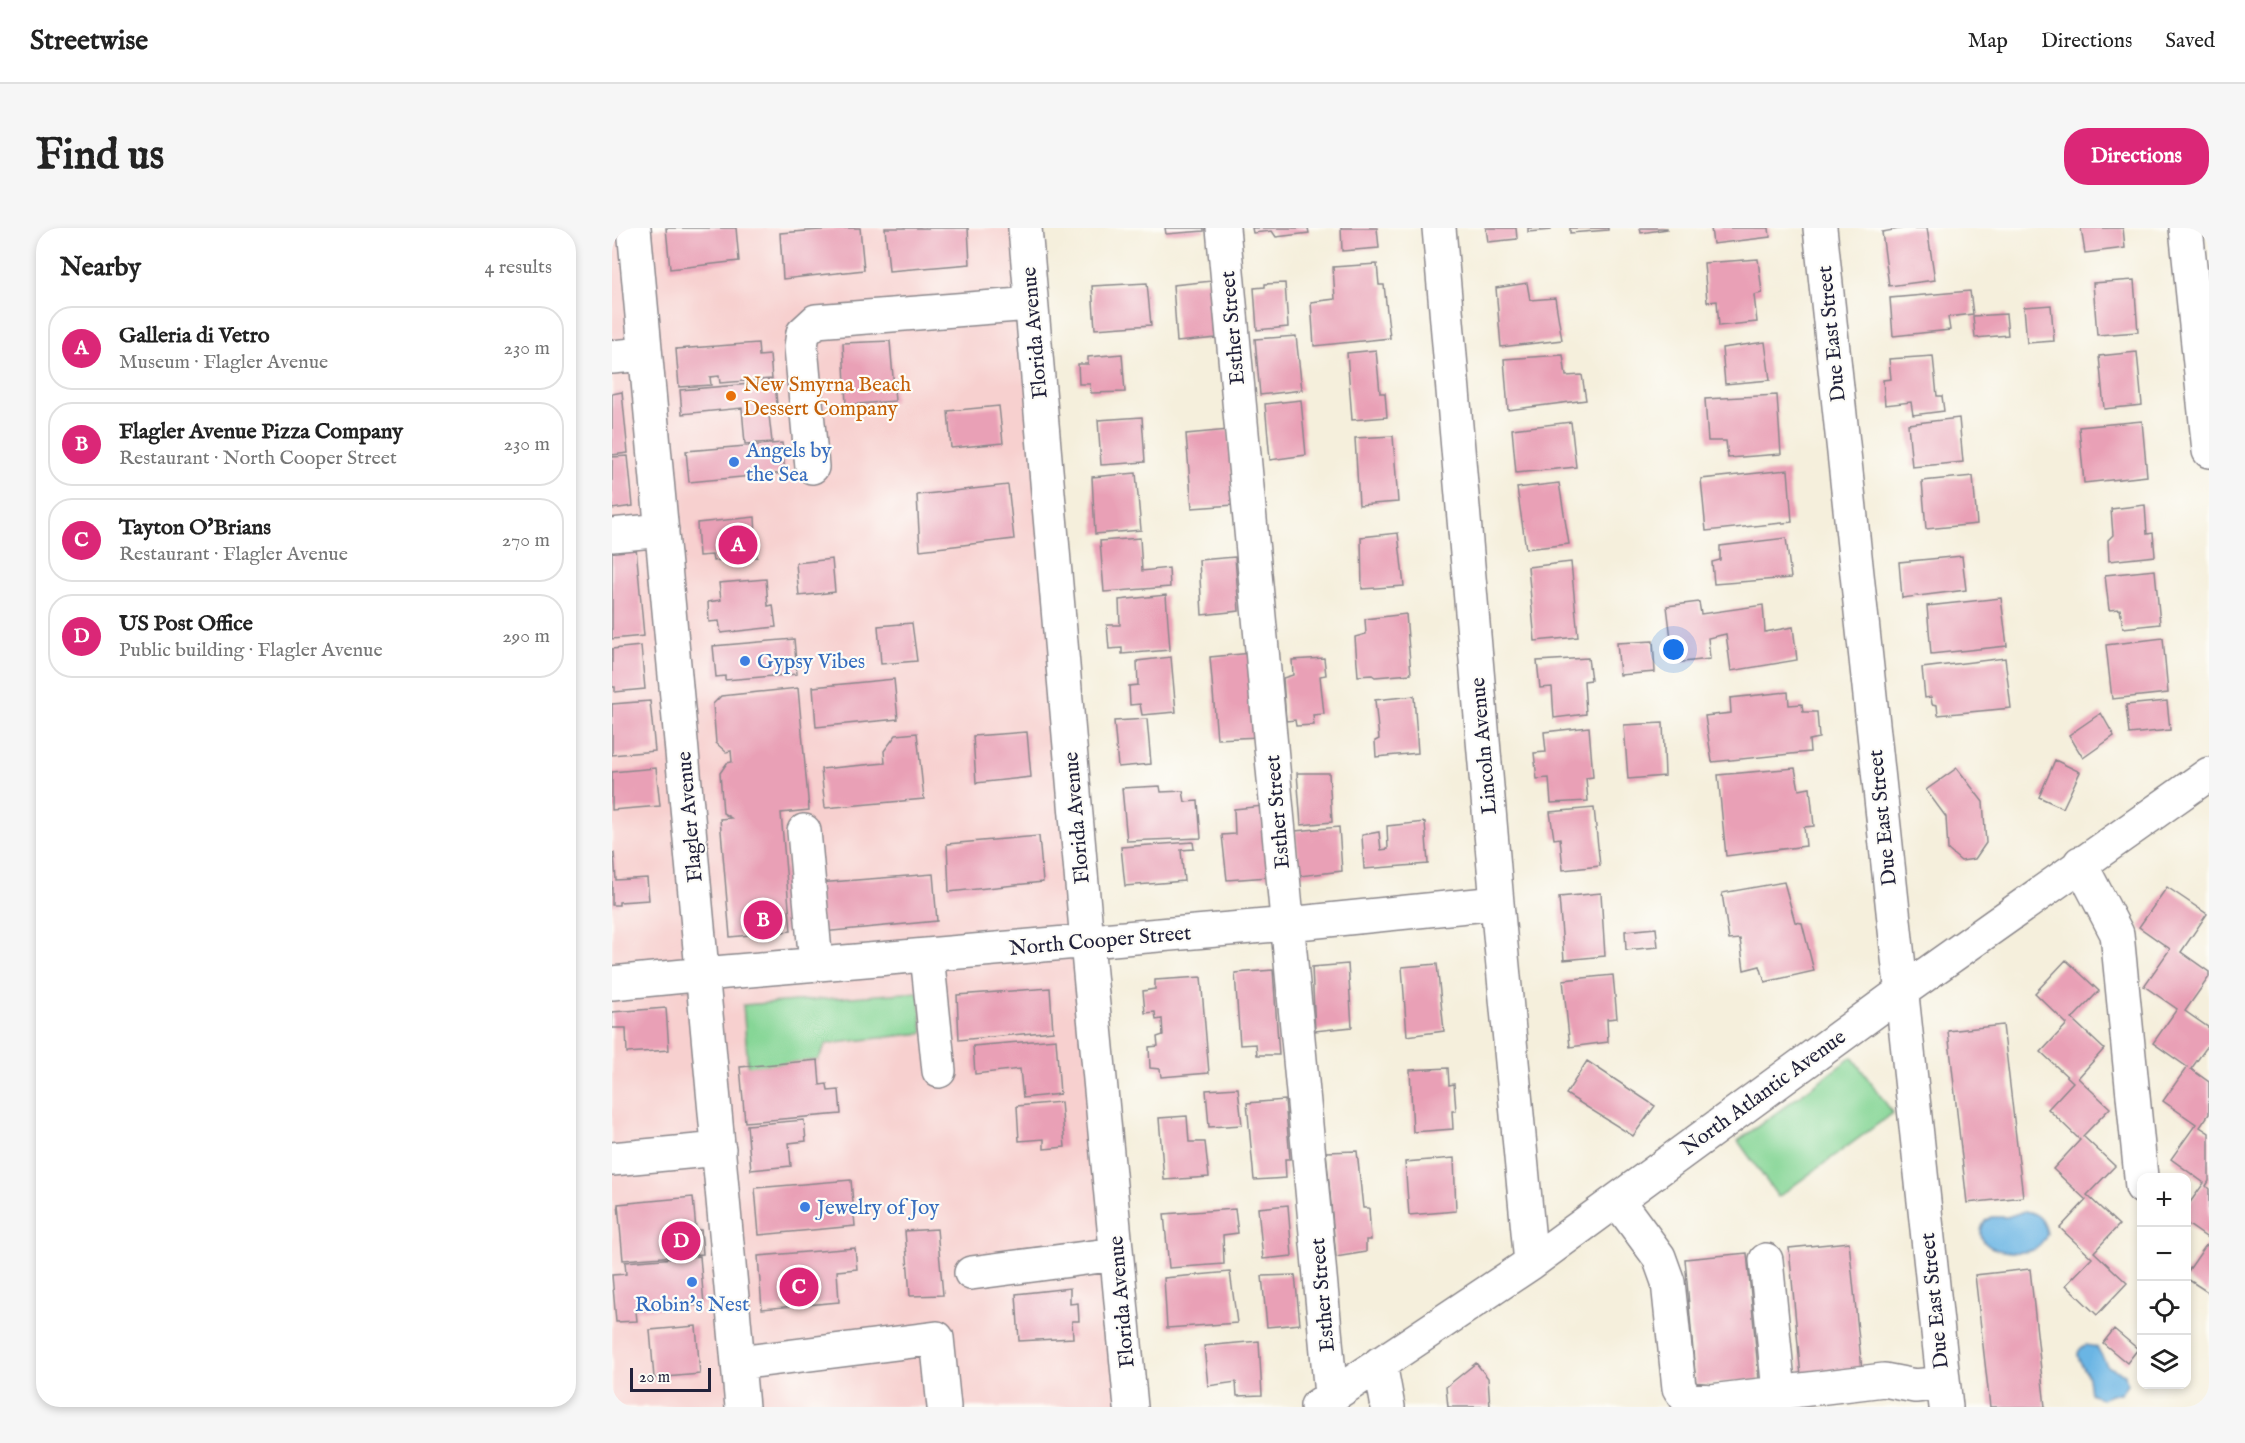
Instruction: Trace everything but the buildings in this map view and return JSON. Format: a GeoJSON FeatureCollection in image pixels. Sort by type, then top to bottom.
{"type":"FeatureCollection","features":[{"type":"Feature","properties":{"kind":"street","name":"Flagler Avenue"},"geometry":{"type":"LineString","coordinates":[[634,228],[742,1407]]}},
{"type":"Feature","properties":{"kind":"street","name":"Florida Avenue"},"geometry":{"type":"LineString","coordinates":[[1025,228],[1087,942],[1131,1407]]}},
{"type":"Feature","properties":{"kind":"street","name":"Esther Street"},"geometry":{"type":"LineString","coordinates":[[1223,228],[1288,924],[1323,1401]]}},
{"type":"Feature","properties":{"kind":"street","name":"Lincoln Avenue"},"geometry":{"type":"LineString","coordinates":[[1440,228],[1497,903],[1531,1263]]}},
{"type":"Feature","properties":{"kind":"street","name":"Due East Street"},"geometry":{"type":"LineString","coordinates":[[1820,228],[1900,992],[1945,1395]]}},
{"type":"Feature","properties":{"kind":"street"},"geometry":{"type":"LineString","coordinates":[[2186,228],[2209,451]]}},
{"type":"Feature","properties":{"kind":"street"},"geometry":{"type":"LineString","coordinates":[[812,467],[801,347],[803,333],[816,321],[1031,304]]}},
{"type":"Feature","properties":{"kind":"street"},"geometry":{"type":"LineString","coordinates":[[612,357],[645,354]]}},
{"type":"Feature","properties":{"kind":"street"},"geometry":{"type":"LineString","coordinates":[[612,535],[662,530]]}},
{"type":"Feature","properties":{"kind":"street","name":"North Atlantic Avenue"},"geometry":{"type":"LineString","coordinates":[[1323,1401],[1531,1263],[1900,992],[2209,774]]}},
{"type":"Feature","properties":{"kind":"street"},"geometry":{"type":"LineString","coordinates":[[804,831],[816,964]]}},
{"type":"Feature","properties":{"kind":"street"},"geometry":{"type":"LineString","coordinates":[[2080,863],[2117,934],[2141,1173]]}},
{"type":"Feature","properties":{"kind":"street","name":"North Cooper Street"},"geometry":{"type":"LineString","coordinates":[[612,983],[1288,924],[1497,903]]}},
{"type":"Feature","properties":{"kind":"street"},"geometry":{"type":"LineString","coordinates":[[927,955],[939,1071]]}},
{"type":"Feature","properties":{"kind":"street"},"geometry":{"type":"LineString","coordinates":[[612,1159],[719,1149]]}},
{"type":"Feature","properties":{"kind":"street"},"geometry":{"type":"LineString","coordinates":[[1617,1200],[1659,1257],[1668,1282],[1679,1388],[1687,1399],[1711,1401],[1884,1380],[1945,1395]]}},
{"type":"Feature","properties":{"kind":"street"},"geometry":{"type":"LineString","coordinates":[[971,1272],[1116,1254]]}},
{"type":"Feature","properties":{"kind":"street"},"geometry":{"type":"LineString","coordinates":[[1766,1260],[1779,1392]]}},
{"type":"Feature","properties":{"kind":"street"},"geometry":{"type":"LineString","coordinates":[[738,1363],[937,1338],[944,1407]]}},
{"type":"Feature","properties":{"kind":"street"},"geometry":{"type":"LineString","coordinates":[[1380,1363],[1388,1407]]}},
{"type":"Feature","properties":{"kind":"shaded area"},"geometry":{"type":"Polygon","coordinates":[[[612,228],[1025,228],[1131,1407],[612,1407],[612,228]]]}},
{"type":"Feature","properties":{"kind":"green space"},"geometry":{"type":"Polygon","coordinates":[[[919,992],[923,1033],[826,1044],[818,1060],[748,1067],[743,1005],[919,992]]]}},
{"type":"Feature","properties":{"kind":"green space"},"geometry":{"type":"Polygon","coordinates":[[[1852,1057],[1893,1113],[1778,1197],[1738,1141],[1852,1057]]]}},
{"type":"Feature","properties":{"kind":"water"},"geometry":{"type":"Polygon","coordinates":[[[2025,1211],[2038,1216],[2045,1225],[2047,1234],[2037,1248],[2007,1252],[1988,1246],[1983,1240],[1981,1231],[1985,1221],[1992,1217],[2007,1217],[2025,1211]]]}},
{"type":"Feature","properties":{"kind":"water"},"geometry":{"type":"Polygon","coordinates":[[[2086,1345],[2097,1347],[2108,1367],[2125,1374],[2127,1385],[2121,1393],[2101,1399],[2090,1393],[2088,1378],[2078,1356],[2078,1352],[2086,1345]]]}},
{"type":"Feature","properties":{"kind":"place","name":"New Smyrna Beach Dessert Company"},"geometry":{"type":"Point","coordinates":[731,396]}},
{"type":"Feature","properties":{"kind":"place","name":"Angels by the Sea"},"geometry":{"type":"Point","coordinates":[734,462]}},
{"type":"Feature","properties":{"kind":"place","name":"Galleria di Vetro"},"geometry":{"type":"Point","coordinates":[738,545]}},
{"type":"Feature","properties":{"kind":"place","name":"Gypsy Vibes"},"geometry":{"type":"Point","coordinates":[745,661]}},
{"type":"Feature","properties":{"kind":"place","name":"Flagler Avenue Pizza Company"},"geometry":{"type":"Point","coordinates":[763,920]}},
{"type":"Feature","properties":{"kind":"place","name":"Jewelry of Joy"},"geometry":{"type":"Point","coordinates":[805,1207]}},
{"type":"Feature","properties":{"kind":"place","name":"US Post Office"},"geometry":{"type":"Point","coordinates":[681,1241]}},
{"type":"Feature","properties":{"kind":"place","name":"Robin's Nest"},"geometry":{"type":"Point","coordinates":[692,1282]}},
{"type":"Feature","properties":{"kind":"place","name":"Tayton O'Brians"},"geometry":{"type":"Point","coordinates":[799,1287]}}]}
